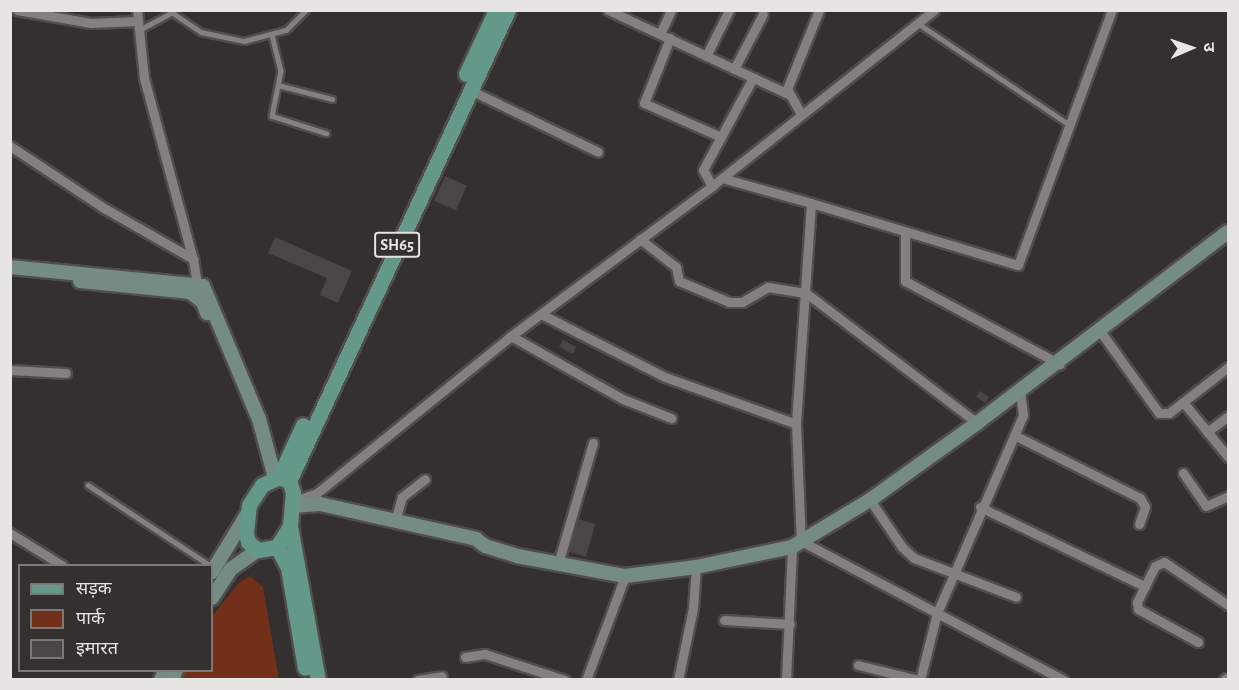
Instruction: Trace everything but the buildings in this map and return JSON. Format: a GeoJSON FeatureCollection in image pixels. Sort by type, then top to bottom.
{"type":"FeatureCollection","features":[{"type":"Feature","properties":{"kind":"main road","name":"SH65"},"geometry":{"type":"LineString","coordinates":[[278,479],[496,10]]}},
{"type":"Feature","properties":{"kind":"main road","name":"SH65"},"geometry":{"type":"LineString","coordinates":[[246,516],[254,495],[278,479],[508,10]]}},
{"type":"Feature","properties":{"kind":"main road"},"geometry":{"type":"LineString","coordinates":[[278,479],[292,512],[318,680]]}},
{"type":"Feature","properties":{"kind":"main road"},"geometry":{"type":"LineString","coordinates":[[277,547],[292,512]]}},
{"type":"Feature","properties":{"kind":"main road"},"geometry":{"type":"LineString","coordinates":[[246,516],[248,542],[258,550],[277,547]]}},
{"type":"Feature","properties":{"kind":"main road"},"geometry":{"type":"LineString","coordinates":[[277,547],[288,568],[307,680]]}},
{"type":"Feature","properties":{"kind":"street"},"geometry":{"type":"LineString","coordinates":[[17,10],[91,23],[138,26]]}},
{"type":"Feature","properties":{"kind":"street"},"geometry":{"type":"LineString","coordinates":[[137,10],[144,78],[193,259],[197,290],[251,422],[278,479]]}},
{"type":"Feature","properties":{"kind":"street"},"geometry":{"type":"LineString","coordinates":[[608,10],[788,94],[801,114]]}},
{"type":"Feature","properties":{"kind":"street"},"geometry":{"type":"LineString","coordinates":[[660,34],[671,10]]}},
{"type":"Feature","properties":{"kind":"street"},"geometry":{"type":"LineString","coordinates":[[706,56],[729,10]]}},
{"type":"Feature","properties":{"kind":"street"},"geometry":{"type":"LineString","coordinates":[[788,94],[788,83],[819,10]]}},
{"type":"Feature","properties":{"kind":"street"},"geometry":{"type":"LineString","coordinates":[[292,512],[511,336],[712,186],[934,10]]}},
{"type":"Feature","properties":{"kind":"street"},"geometry":{"type":"LineString","coordinates":[[722,178],[1018,265],[1072,126],[1112,10]]}},
{"type":"Feature","properties":{"kind":"street"},"geometry":{"type":"LineString","coordinates":[[734,69],[763,14]]}},
{"type":"Feature","properties":{"kind":"street"},"geometry":{"type":"LineString","coordinates":[[670,38],[644,103],[721,137]]}},
{"type":"Feature","properties":{"kind":"street"},"geometry":{"type":"LineString","coordinates":[[712,186],[703,170],[753,78]]}},
{"type":"Feature","properties":{"kind":"street"},"geometry":{"type":"LineString","coordinates":[[470,90],[598,152]]}},
{"type":"Feature","properties":{"kind":"street"},"geometry":{"type":"LineString","coordinates":[[10,146],[104,208],[193,259]]}},
{"type":"Feature","properties":{"kind":"street"},"geometry":{"type":"LineString","coordinates":[[786,680],[796,544],[796,424],[811,203]]}},
{"type":"Feature","properties":{"kind":"street"},"geometry":{"type":"LineString","coordinates":[[905,232],[904,281],[1060,364]]}},
{"type":"Feature","properties":{"kind":"street"},"geometry":{"type":"LineString","coordinates":[[292,512],[320,504],[476,540],[485,546],[558,564],[625,576],[696,567],[796,544],[870,500],[1060,364],[1228,232]]}},
{"type":"Feature","properties":{"kind":"street"},"geometry":{"type":"LineString","coordinates":[[640,239],[676,267],[679,281],[729,302],[742,302],[768,288],[806,293],[977,423]]}},
{"type":"Feature","properties":{"kind":"street"},"geometry":{"type":"LineString","coordinates":[[10,267],[197,290]]}},
{"type":"Feature","properties":{"kind":"street"},"geometry":{"type":"LineString","coordinates":[[10,276],[197,290]]}},
{"type":"Feature","properties":{"kind":"street"},"geometry":{"type":"LineString","coordinates":[[541,314],[665,376],[796,424]]}},
{"type":"Feature","properties":{"kind":"street"},"geometry":{"type":"LineString","coordinates":[[1100,331],[1155,411],[1168,413],[1228,367]]}},
{"type":"Feature","properties":{"kind":"street"},"geometry":{"type":"LineString","coordinates":[[511,336],[623,399],[671,418]]}},
{"type":"Feature","properties":{"kind":"street"},"geometry":{"type":"LineString","coordinates":[[10,370],[66,373]]}},
{"type":"Feature","properties":{"kind":"street"},"geometry":{"type":"LineString","coordinates":[[858,665],[920,680],[937,613],[980,507],[1014,435],[1024,406],[1020,391]]}},
{"type":"Feature","properties":{"kind":"street"},"geometry":{"type":"LineString","coordinates":[[1183,402],[1228,457]]}},
{"type":"Feature","properties":{"kind":"street"},"geometry":{"type":"LineString","coordinates":[[1207,432],[1228,416]]}},
{"type":"Feature","properties":{"kind":"street"},"geometry":{"type":"LineString","coordinates":[[1014,435],[1140,498],[1144,507],[1139,524]]}},
{"type":"Feature","properties":{"kind":"street"},"geometry":{"type":"LineString","coordinates":[[558,564],[593,443]]}},
{"type":"Feature","properties":{"kind":"street"},"geometry":{"type":"LineString","coordinates":[[1183,473],[1206,506],[1228,496]]}},
{"type":"Feature","properties":{"kind":"street"},"geometry":{"type":"LineString","coordinates":[[395,521],[402,497],[425,478]]}},
{"type":"Feature","properties":{"kind":"street"},"geometry":{"type":"LineString","coordinates":[[870,500],[902,547],[914,558],[1016,597]]}},
{"type":"Feature","properties":{"kind":"street"},"geometry":{"type":"LineString","coordinates":[[980,507],[1144,586]]}},
{"type":"Feature","properties":{"kind":"street"},"geometry":{"type":"LineString","coordinates":[[292,512],[320,514],[474,549],[485,546]]}},
{"type":"Feature","properties":{"kind":"street"},"geometry":{"type":"LineString","coordinates":[[213,588],[215,569],[246,516]]}},
{"type":"Feature","properties":{"kind":"street"},"geometry":{"type":"LineString","coordinates":[[10,533],[60,564]]}},
{"type":"Feature","properties":{"kind":"street"},"geometry":{"type":"LineString","coordinates":[[796,544],[937,613],[1064,680]]}},
{"type":"Feature","properties":{"kind":"street"},"geometry":{"type":"LineString","coordinates":[[215,569],[258,550]]}},
{"type":"Feature","properties":{"kind":"street"},"geometry":{"type":"LineString","coordinates":[[1198,642],[1138,609],[1144,586],[1155,566],[1162,562],[1228,605]]}},
{"type":"Feature","properties":{"kind":"street"},"geometry":{"type":"LineString","coordinates":[[678,680],[693,608],[696,567]]}},
{"type":"Feature","properties":{"kind":"street"},"geometry":{"type":"LineString","coordinates":[[586,680],[625,576]]}},
{"type":"Feature","properties":{"kind":"street"},"geometry":{"type":"LineString","coordinates":[[724,620],[790,624]]}},
{"type":"Feature","properties":{"kind":"street"},"geometry":{"type":"LineString","coordinates":[[465,657],[485,654],[565,680]]}},
{"type":"Feature","properties":{"kind":"street"},"geometry":{"type":"LineString","coordinates":[[418,680],[442,676]]}},
{"type":"Feature","properties":{"kind":"lane"},"geometry":{"type":"LineString","coordinates":[[138,26],[174,12],[201,32],[225,39],[244,41],[286,30],[306,10]]}},
{"type":"Feature","properties":{"kind":"lane"},"geometry":{"type":"LineString","coordinates":[[919,24],[1072,126]]}},
{"type":"Feature","properties":{"kind":"lane"},"geometry":{"type":"LineString","coordinates":[[272,35],[280,64],[272,116],[326,134]]}},
{"type":"Feature","properties":{"kind":"lane"},"geometry":{"type":"LineString","coordinates":[[278,85],[332,99]]}},
{"type":"Feature","properties":{"kind":"lane"},"geometry":{"type":"LineString","coordinates":[[88,484],[208,564]]}},
{"type":"Feature","properties":{"kind":"green space"},"geometry":{"type":"Polygon","coordinates":[[[250,576],[263,587],[279,679],[178,680],[182,672],[213,672],[213,615],[239,583],[250,576]]]}}]}
